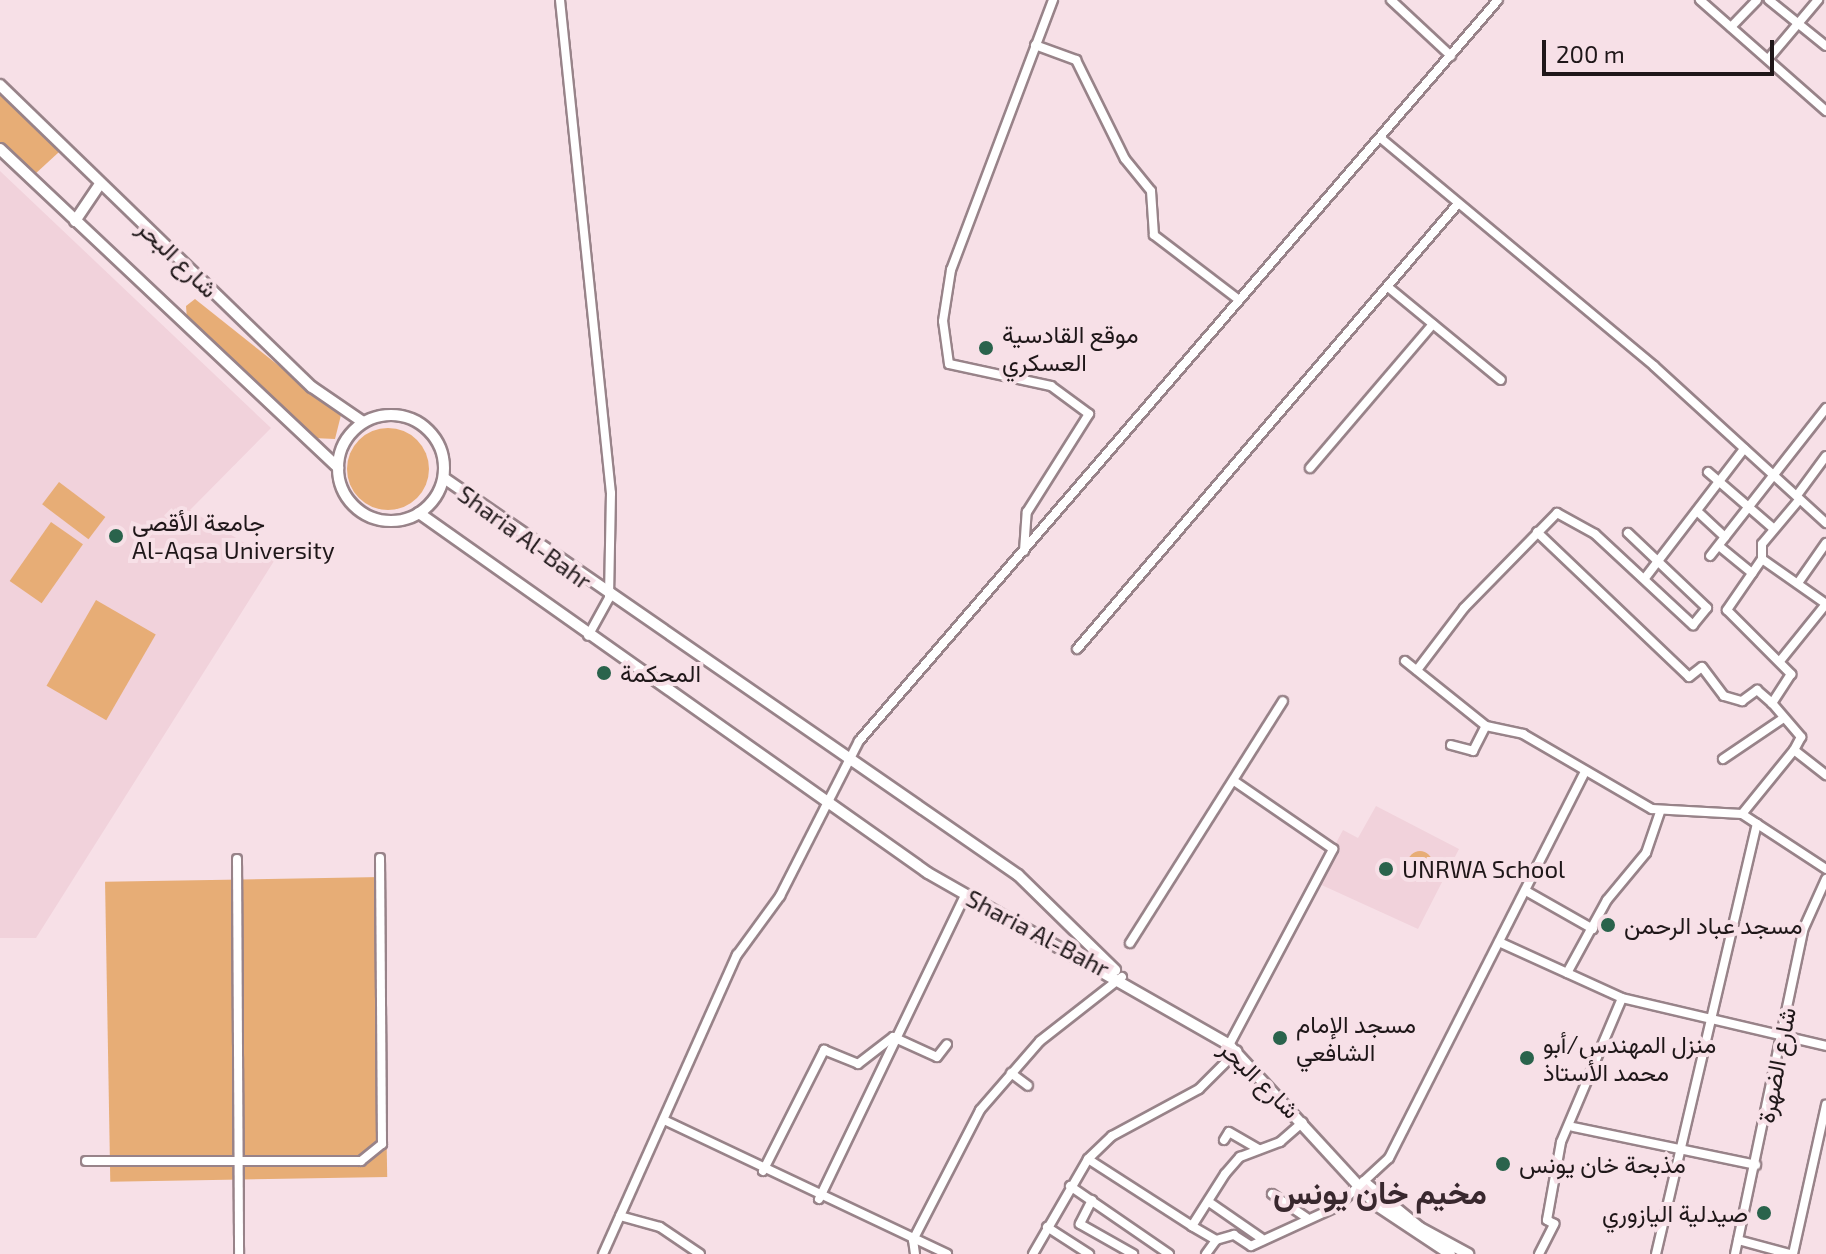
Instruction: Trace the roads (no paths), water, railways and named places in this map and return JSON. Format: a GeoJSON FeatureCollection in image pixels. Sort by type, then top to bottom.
{"type":"FeatureCollection","features":[{"type":"Feature","properties":{"kind":"main road","name":"شارع البحر"},"geometry":{"type":"LineString","coordinates":[[0,85],[312,387],[363,422]]}},
{"type":"Feature","properties":{"kind":"main road","name":"شارع البحر"},"geometry":{"type":"LineString","coordinates":[[0,149],[338,468]]}},
{"type":"Feature","properties":{"kind":"main road"},"geometry":{"type":"LineString","coordinates":[[75,221],[100,184]]}},
{"type":"Feature","properties":{"kind":"main road"},"geometry":{"type":"LineString","coordinates":[[397,414],[427,428],[439,443],[444,478],[419,513],[388,521],[359,510],[338,468],[349,434],[363,422],[397,414]]}},
{"type":"Feature","properties":{"kind":"main road","name":"Sharia Al-Bahr"},"geometry":{"type":"LineString","coordinates":[[444,478],[609,598],[1041,892],[1122,977]]}},
{"type":"Feature","properties":{"kind":"main road","name":"Sharia Al-Bahr"},"geometry":{"type":"LineString","coordinates":[[419,513],[588,636],[965,895],[1122,977]]}},
{"type":"Feature","properties":{"kind":"main road","name":"شارع البحر"},"geometry":{"type":"LineString","coordinates":[[1122,977],[1233,1048],[1364,1186],[1420,1228],[1468,1254]]}},
{"type":"Feature","properties":{"kind":"main road","name":"شارع البحر"},"geometry":{"type":"LineString","coordinates":[[1364,1186],[1384,1212],[1450,1254]]}},
{"type":"Feature","properties":{"kind":"street"},"geometry":{"type":"LineString","coordinates":[[560,0],[601,358],[609,598],[588,636]]}},
{"type":"Feature","properties":{"kind":"street"},"geometry":{"type":"LineString","coordinates":[[1024,551],[1027,512],[1089,414],[1051,386],[949,364],[943,321],[951,270],[1053,0]]}},
{"type":"Feature","properties":{"kind":"street"},"geometry":{"type":"LineString","coordinates":[[1391,0],[1451,56]]}},
{"type":"Feature","properties":{"kind":"street"},"geometry":{"type":"LineString","coordinates":[[603,1254],[737,955],[780,896],[825,800],[848,760],[1239,300],[1383,140],[1498,0]]}},
{"type":"Feature","properties":{"kind":"street"},"geometry":{"type":"LineString","coordinates":[[1700,0],[1826,111]]}},
{"type":"Feature","properties":{"kind":"street"},"geometry":{"type":"LineString","coordinates":[[1731,27],[1757,0]]}},
{"type":"Feature","properties":{"kind":"street"},"geometry":{"type":"LineString","coordinates":[[1769,0],[1826,46]]}},
{"type":"Feature","properties":{"kind":"street"},"geometry":{"type":"LineString","coordinates":[[1769,58],[1818,0]]}},
{"type":"Feature","properties":{"kind":"street"},"geometry":{"type":"LineString","coordinates":[[1035,45],[1076,60],[1125,159],[1151,191],[1154,235],[1239,300]]}},
{"type":"Feature","properties":{"kind":"street"},"geometry":{"type":"LineString","coordinates":[[1383,140],[1776,476],[1826,523]]}},
{"type":"Feature","properties":{"kind":"street"},"geometry":{"type":"LineString","coordinates":[[1077,649],[1456,206]]}},
{"type":"Feature","properties":{"kind":"street"},"geometry":{"type":"LineString","coordinates":[[1388,287],[1501,380]]}},
{"type":"Feature","properties":{"kind":"street"},"geometry":{"type":"LineString","coordinates":[[1310,468],[1433,324]]}},
{"type":"Feature","properties":{"kind":"street"},"geometry":{"type":"LineString","coordinates":[[1710,556],[1776,476],[1826,408]]}},
{"type":"Feature","properties":{"kind":"street"},"geometry":{"type":"LineString","coordinates":[[1645,578],[1744,449]]}},
{"type":"Feature","properties":{"kind":"street"},"geometry":{"type":"LineString","coordinates":[[1772,703],[1792,682],[1780,661],[1727,610],[1762,559],[1774,529],[1826,456]]}},
{"type":"Feature","properties":{"kind":"street"},"geometry":{"type":"LineString","coordinates":[[1708,472],[1774,529]]}},
{"type":"Feature","properties":{"kind":"street"},"geometry":{"type":"LineString","coordinates":[[1697,511],[1725,537]]}},
{"type":"Feature","properties":{"kind":"street"},"geometry":{"type":"LineString","coordinates":[[1417,670],[1557,513],[1645,578],[1693,625],[1707,608],[1628,533]]}},
{"type":"Feature","properties":{"kind":"street"},"geometry":{"type":"LineString","coordinates":[[1537,532],[1689,677],[1702,667],[1724,696],[1742,701],[1757,690],[1801,737],[1742,814]]}},
{"type":"Feature","properties":{"kind":"street"},"geometry":{"type":"LineString","coordinates":[[1798,583],[1826,543]]}},
{"type":"Feature","properties":{"kind":"street"},"geometry":{"type":"LineString","coordinates":[[1719,546],[1752,573]]}},
{"type":"Feature","properties":{"kind":"street"},"geometry":{"type":"LineString","coordinates":[[1762,559],[1826,604],[1780,661]]}},
{"type":"Feature","properties":{"kind":"street"},"geometry":{"type":"LineString","coordinates":[[1405,661],[1486,726],[1537,739],[1585,771],[1660,812],[1742,814],[1826,869]]}},
{"type":"Feature","properties":{"kind":"street"},"geometry":{"type":"LineString","coordinates":[[1130,943],[1283,701]]}},
{"type":"Feature","properties":{"kind":"street"},"geometry":{"type":"LineString","coordinates":[[1723,759],[1782,719]]}},
{"type":"Feature","properties":{"kind":"street"},"geometry":{"type":"LineString","coordinates":[[1451,745],[1473,751],[1486,726]]}},
{"type":"Feature","properties":{"kind":"street"},"geometry":{"type":"LineString","coordinates":[[1794,750],[1826,775]]}},
{"type":"Feature","properties":{"kind":"street"},"geometry":{"type":"LineString","coordinates":[[1206,1254],[1216,1240],[1234,1235],[1251,1246],[1261,1238],[1307,1218],[1364,1186],[1389,1158],[1585,771]]}},
{"type":"Feature","properties":{"kind":"street"},"geometry":{"type":"LineString","coordinates":[[1033,1254],[1088,1159],[1112,1136],[1199,1089],[1233,1048],[1333,849],[1234,781]]}},
{"type":"Feature","properties":{"kind":"street"},"geometry":{"type":"LineString","coordinates":[[1567,973],[1593,929],[1646,853],[1660,812]]}},
{"type":"Feature","properties":{"kind":"street"},"geometry":{"type":"LineString","coordinates":[[1656,1254],[1757,824]]}},
{"type":"Feature","properties":{"kind":"street"},"geometry":{"type":"LineString","coordinates":[[86,1161],[361,1161],[382,1144],[380,858]]}},
{"type":"Feature","properties":{"kind":"street"},"geometry":{"type":"LineString","coordinates":[[237,859],[239,1254]]}},
{"type":"Feature","properties":{"kind":"street","name":"شارع الضهرة"},"geometry":{"type":"LineString","coordinates":[[1735,1254],[1803,930],[1826,879]]}},
{"type":"Feature","properties":{"kind":"street"},"geometry":{"type":"LineString","coordinates":[[1526,891],[1593,929]]}},
{"type":"Feature","properties":{"kind":"street"},"geometry":{"type":"LineString","coordinates":[[819,1199],[893,1037],[965,895]]}},
{"type":"Feature","properties":{"kind":"street"},"geometry":{"type":"LineString","coordinates":[[1499,942],[1622,998],[1826,1046]]}},
{"type":"Feature","properties":{"kind":"street"},"geometry":{"type":"LineString","coordinates":[[915,1254],[913,1240],[969,1127],[1011,1073],[1070,1013],[1122,977]]}},
{"type":"Feature","properties":{"kind":"street"},"geometry":{"type":"LineString","coordinates":[[1539,1254],[1554,1224],[1547,1220],[1561,1142],[1573,1127],[1622,998]]}},
{"type":"Feature","properties":{"kind":"street"},"geometry":{"type":"LineString","coordinates":[[893,1037],[937,1057],[947,1044]]}},
{"type":"Feature","properties":{"kind":"street"},"geometry":{"type":"LineString","coordinates":[[763,1171],[824,1050],[858,1064],[893,1037]]}},
{"type":"Feature","properties":{"kind":"street"},"geometry":{"type":"LineString","coordinates":[[1011,1073],[1028,1086]]}},
{"type":"Feature","properties":{"kind":"street"},"geometry":{"type":"LineString","coordinates":[[1738,1240],[1791,1254],[1826,1105]]}},
{"type":"Feature","properties":{"kind":"street"},"geometry":{"type":"LineString","coordinates":[[664,1120],[819,1199],[947,1254]]}},
{"type":"Feature","properties":{"kind":"street"},"geometry":{"type":"LineString","coordinates":[[1192,1226],[1235,1161],[1304,1122]]}},
{"type":"Feature","properties":{"kind":"street"},"geometry":{"type":"LineString","coordinates":[[1573,1127],[1756,1165]]}},
{"type":"Feature","properties":{"kind":"street"},"geometry":{"type":"LineString","coordinates":[[1224,1140],[1229,1132],[1259,1149]]}},
{"type":"Feature","properties":{"kind":"street"},"geometry":{"type":"LineString","coordinates":[[1088,1159],[1216,1240]]}},
{"type":"Feature","properties":{"kind":"street"},"geometry":{"type":"LineString","coordinates":[[1070,1186],[1169,1254]]}},
{"type":"Feature","properties":{"kind":"street"},"geometry":{"type":"LineString","coordinates":[[1272,1194],[1307,1218]]}},
{"type":"Feature","properties":{"kind":"street"},"geometry":{"type":"LineString","coordinates":[[1092,1200],[1080,1224],[1133,1254]]}},
{"type":"Feature","properties":{"kind":"street"},"geometry":{"type":"LineString","coordinates":[[1209,1202],[1261,1238]]}},
{"type":"Feature","properties":{"kind":"street"},"geometry":{"type":"LineString","coordinates":[[620,1216],[660,1227],[686,1252],[700,1254]]}},
{"type":"Feature","properties":{"kind":"street"},"geometry":{"type":"LineString","coordinates":[[1047,1227],[1089,1254]]}},
{"type":"Feature","properties":{"kind":"place","name":"موقع القادسية العسكري"},"geometry":{"type":"Point","coordinates":[986,348]}},
{"type":"Feature","properties":{"kind":"place","name":"جامعة الأقصى Al-Aqsa University"},"geometry":{"type":"Point","coordinates":[116,536]}},
{"type":"Feature","properties":{"kind":"place","name":"المحكمة"},"geometry":{"type":"Point","coordinates":[604,673]}},
{"type":"Feature","properties":{"kind":"place","name":"UNRWA School"},"geometry":{"type":"Point","coordinates":[1386,869]}},
{"type":"Feature","properties":{"kind":"place","name":"مسجد عباد الرحمن"},"geometry":{"type":"Point","coordinates":[1608,925]}},
{"type":"Feature","properties":{"kind":"place","name":"مسجد الإمام الشافعي"},"geometry":{"type":"Point","coordinates":[1280,1038]}},
{"type":"Feature","properties":{"kind":"place","name":"منزل المهندس/أبو محمد الأستاذ"},"geometry":{"type":"Point","coordinates":[1527,1058]}},
{"type":"Feature","properties":{"kind":"place","name":"مذبحة خان يونس"},"geometry":{"type":"Point","coordinates":[1503,1164]}},
{"type":"Feature","properties":{"kind":"place","name":"صيدلية اليازوري"},"geometry":{"type":"Point","coordinates":[1764,1213]}},
{"type":"Feature","properties":{"kind":"district","name":"مخيم خان يونس"},"geometry":{"type":"Point","coordinates":[1380,1191]}}]}
